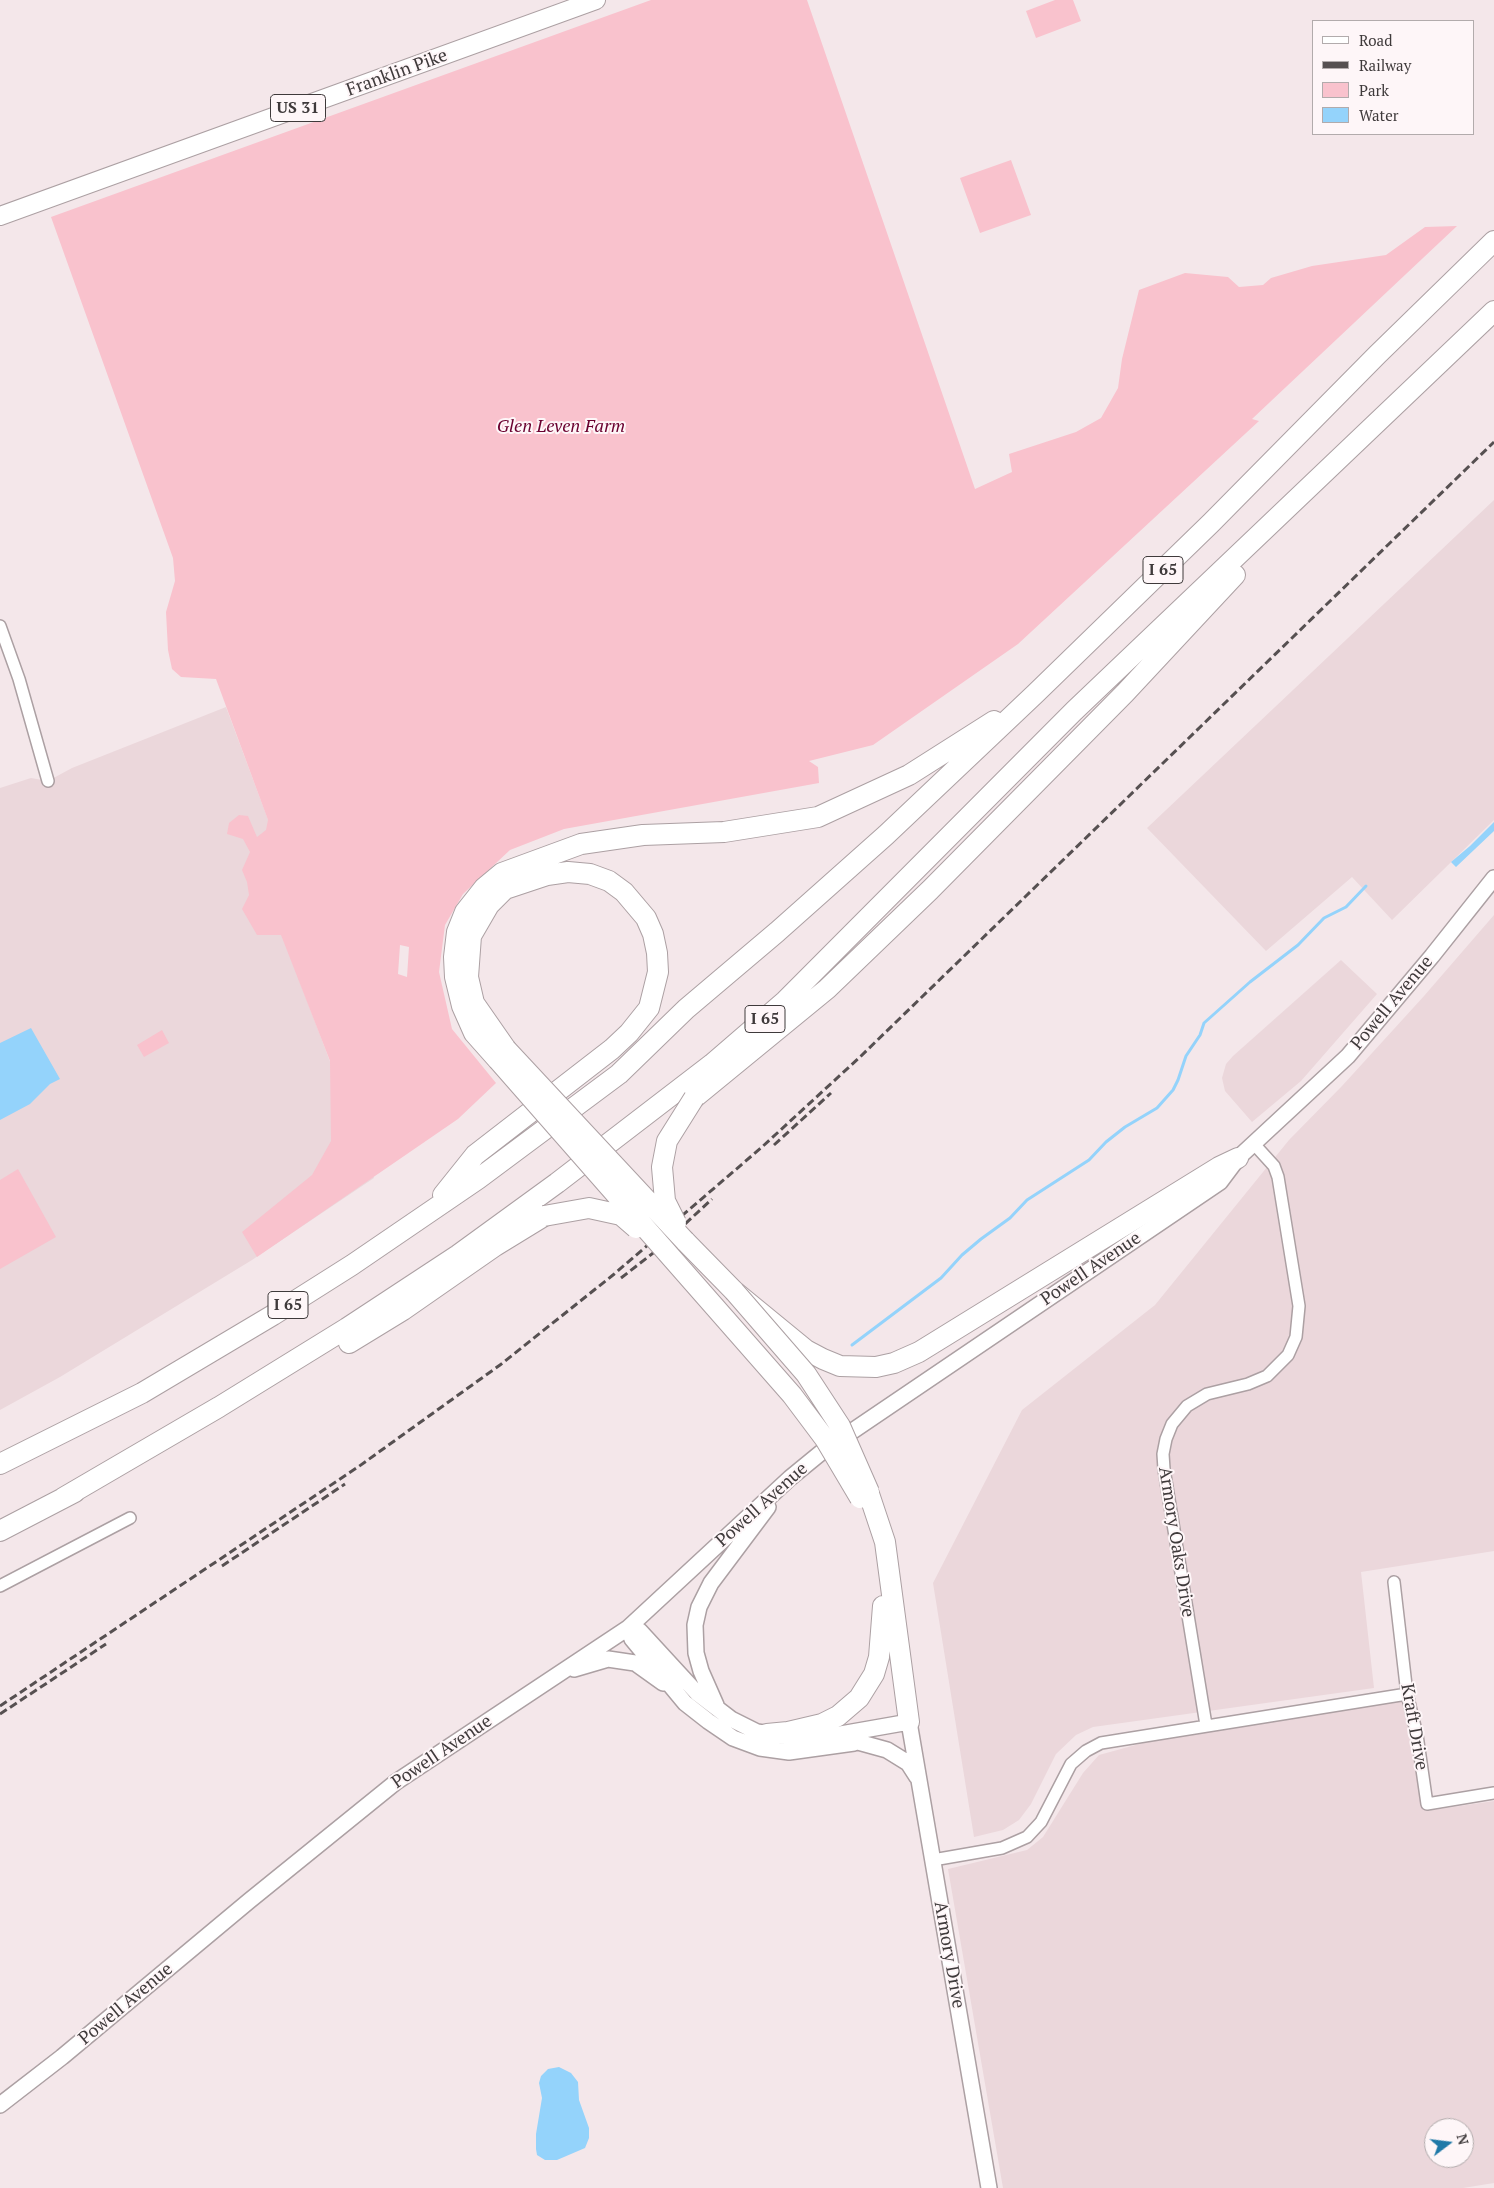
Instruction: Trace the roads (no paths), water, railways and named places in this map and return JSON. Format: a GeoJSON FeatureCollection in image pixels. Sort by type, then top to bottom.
{"type":"FeatureCollection","features":[{"type":"Feature","properties":{"kind":"highway","name":"I 65"},"geometry":{"type":"LineString","coordinates":[[0,1464],[159,1384],[273,1315],[430,1212],[619,1074],[686,1009],[886,835],[1035,694],[1211,523],[1377,355],[1494,241]]}},
{"type":"Feature","properties":{"kind":"highway","name":"I 65"},"geometry":{"type":"LineString","coordinates":[[0,1531],[63,1498],[219,1407],[347,1328],[450,1260],[557,1183],[712,1064],[785,1001],[1074,711],[1494,311]]}},
{"type":"Feature","properties":{"kind":"highway"},"geometry":{"type":"LineString","coordinates":[[685,1240],[665,1201],[662,1167],[667,1140],[694,1098],[827,989],[938,882],[1125,693],[1374,425]]}},
{"type":"Feature","properties":{"kind":"highway"},"geometry":{"type":"LineString","coordinates":[[909,1727],[885,1542],[865,1496],[840,1426],[806,1374],[734,1290],[502,1055],[474,1033],[462,1006],[456,978],[454,957],[457,932],[465,912],[484,888],[502,873],[581,844],[643,835],[724,832],[818,817],[909,775],[1035,694]]}},
{"type":"Feature","properties":{"kind":"highway"},"geometry":{"type":"LineString","coordinates":[[430,1212],[475,1155],[612,1049],[629,1033],[649,1008],[658,972],[658,953],[653,934],[646,918],[624,892],[609,881],[590,874],[568,872],[547,875],[505,889],[489,905],[471,936],[468,977],[474,1004],[502,1055],[668,1255],[792,1395],[865,1496],[883,1606],[909,1727]]}},
{"type":"Feature","properties":{"kind":"highway"},"geometry":{"type":"LineString","coordinates":[[734,1290],[797,1344],[815,1355],[840,1366],[876,1367],[894,1363],[918,1352],[1219,1166],[1238,1158]]}},
{"type":"Feature","properties":{"kind":"highway"},"geometry":{"type":"LineString","coordinates":[[63,1498],[250,1402],[403,1310],[495,1246],[544,1216],[589,1208],[621,1215],[668,1255]]}},
{"type":"Feature","properties":{"kind":"highway"},"geometry":{"type":"LineString","coordinates":[[767,1734],[796,1731],[822,1724],[838,1716],[859,1698],[870,1682],[877,1666],[881,1648],[883,1606]]}},
{"type":"Feature","properties":{"kind":"main road","name":"Franklin Pike"},"geometry":{"type":"LineString","coordinates":[[0,216],[596,0]]}},
{"type":"Feature","properties":{"kind":"main road","name":"Powell Avenue"},"geometry":{"type":"LineString","coordinates":[[0,2105],[62,2057],[249,1901],[396,1782],[628,1628],[790,1478],[823,1451],[1220,1182],[1238,1158],[1348,1056],[1432,956],[1494,878]]}},
{"type":"Feature","properties":{"kind":"main road"},"geometry":{"type":"LineString","coordinates":[[716,1706],[708,1690],[696,1653],[694,1635],[699,1608],[711,1583],[790,1478]]}},
{"type":"Feature","properties":{"kind":"main road"},"geometry":{"type":"LineString","coordinates":[[628,1628],[632,1639],[673,1689],[697,1713],[733,1738],[760,1748],[789,1752],[803,1751],[858,1742],[909,1727]]}},
{"type":"Feature","properties":{"kind":"main road"},"geometry":{"type":"LineString","coordinates":[[628,1628],[640,1631],[697,1693],[739,1724],[767,1734],[810,1738],[909,1727]]}},
{"type":"Feature","properties":{"kind":"main road"},"geometry":{"type":"LineString","coordinates":[[560,1673],[608,1659],[635,1663],[673,1689]]}},
{"type":"Feature","properties":{"kind":"main road","name":"Armory Drive"},"geometry":{"type":"LineString","coordinates":[[909,1727],[989,2188]]}},
{"type":"Feature","properties":{"kind":"main road"},"geometry":{"type":"LineString","coordinates":[[858,1742],[887,1750],[908,1764],[919,1781]]}},
{"type":"Feature","properties":{"kind":"street"},"geometry":{"type":"LineString","coordinates":[[0,626],[22,687],[48,781]]}},
{"type":"Feature","properties":{"kind":"street","name":"Armory Oaks Drive"},"geometry":{"type":"LineString","coordinates":[[1206,1725],[1165,1477],[1163,1454],[1172,1424],[1186,1406],[1207,1394],[1248,1384],[1267,1376],[1285,1359],[1296,1337],[1299,1306],[1278,1177],[1274,1166],[1254,1144]]}},
{"type":"Feature","properties":{"kind":"street"},"geometry":{"type":"LineString","coordinates":[[0,1586],[130,1518]]}},
{"type":"Feature","properties":{"kind":"street","name":"Kraft Drive"},"geometry":{"type":"LineString","coordinates":[[1394,1582],[1407,1694],[1417,1735],[1427,1804],[1494,1793]]}},
{"type":"Feature","properties":{"kind":"street"},"geometry":{"type":"LineString","coordinates":[[933,1860],[1002,1848],[1027,1836],[1041,1822],[1072,1764],[1082,1754],[1096,1745],[1115,1739],[1407,1694]]}},
{"type":"Feature","properties":{"kind":"water"},"geometry":{"type":"Polygon","coordinates":[[[1494,822],[1494,831],[1456,867],[1451,862],[1494,822]]]}},
{"type":"Feature","properties":{"kind":"water"},"geometry":{"type":"Polygon","coordinates":[[[31,1028],[60,1079],[50,1084],[30,1104],[0,1120],[0,1043],[31,1028]]]}},
{"type":"Feature","properties":{"kind":"water"},"geometry":{"type":"Polygon","coordinates":[[[559,2067],[571,2073],[578,2082],[579,2100],[589,2128],[589,2138],[585,2148],[557,2160],[545,2160],[537,2155],[536,2149],[536,2134],[542,2098],[539,2083],[541,2076],[548,2069],[559,2067]]]}},
{"type":"Feature","properties":{"kind":"waterway"},"geometry":{"type":"LineString","coordinates":[[852,1345],[941,1278],[962,1255],[1010,1218],[1027,1200],[1089,1160],[1106,1142],[1125,1127],[1157,1108],[1173,1090],[1186,1056],[1200,1035],[1204,1023],[1250,982],[1298,945],[1324,918],[1346,907],[1366,886]]}},
{"type":"Feature","properties":{"kind":"railway"},"geometry":{"type":"LineString","coordinates":[[0,1706],[358,1467],[500,1365],[613,1275],[762,1147],[860,1057],[1494,442]]}},
{"type":"Feature","properties":{"kind":"railway"},"geometry":{"type":"LineString","coordinates":[[774,1145],[831,1093]]}},
{"type":"Feature","properties":{"kind":"railway"},"geometry":{"type":"LineString","coordinates":[[621,1278],[657,1250],[712,1199]]}},
{"type":"Feature","properties":{"kind":"railway"},"geometry":{"type":"LineString","coordinates":[[222,1566],[345,1484]]}},
{"type":"Feature","properties":{"kind":"railway"},"geometry":{"type":"LineString","coordinates":[[0,1714],[106,1644]]}},
{"type":"Feature","properties":{"kind":"park label","name":"Glen Leven Farm"},"geometry":{"type":"Point","coordinates":[561,427]}}]}
